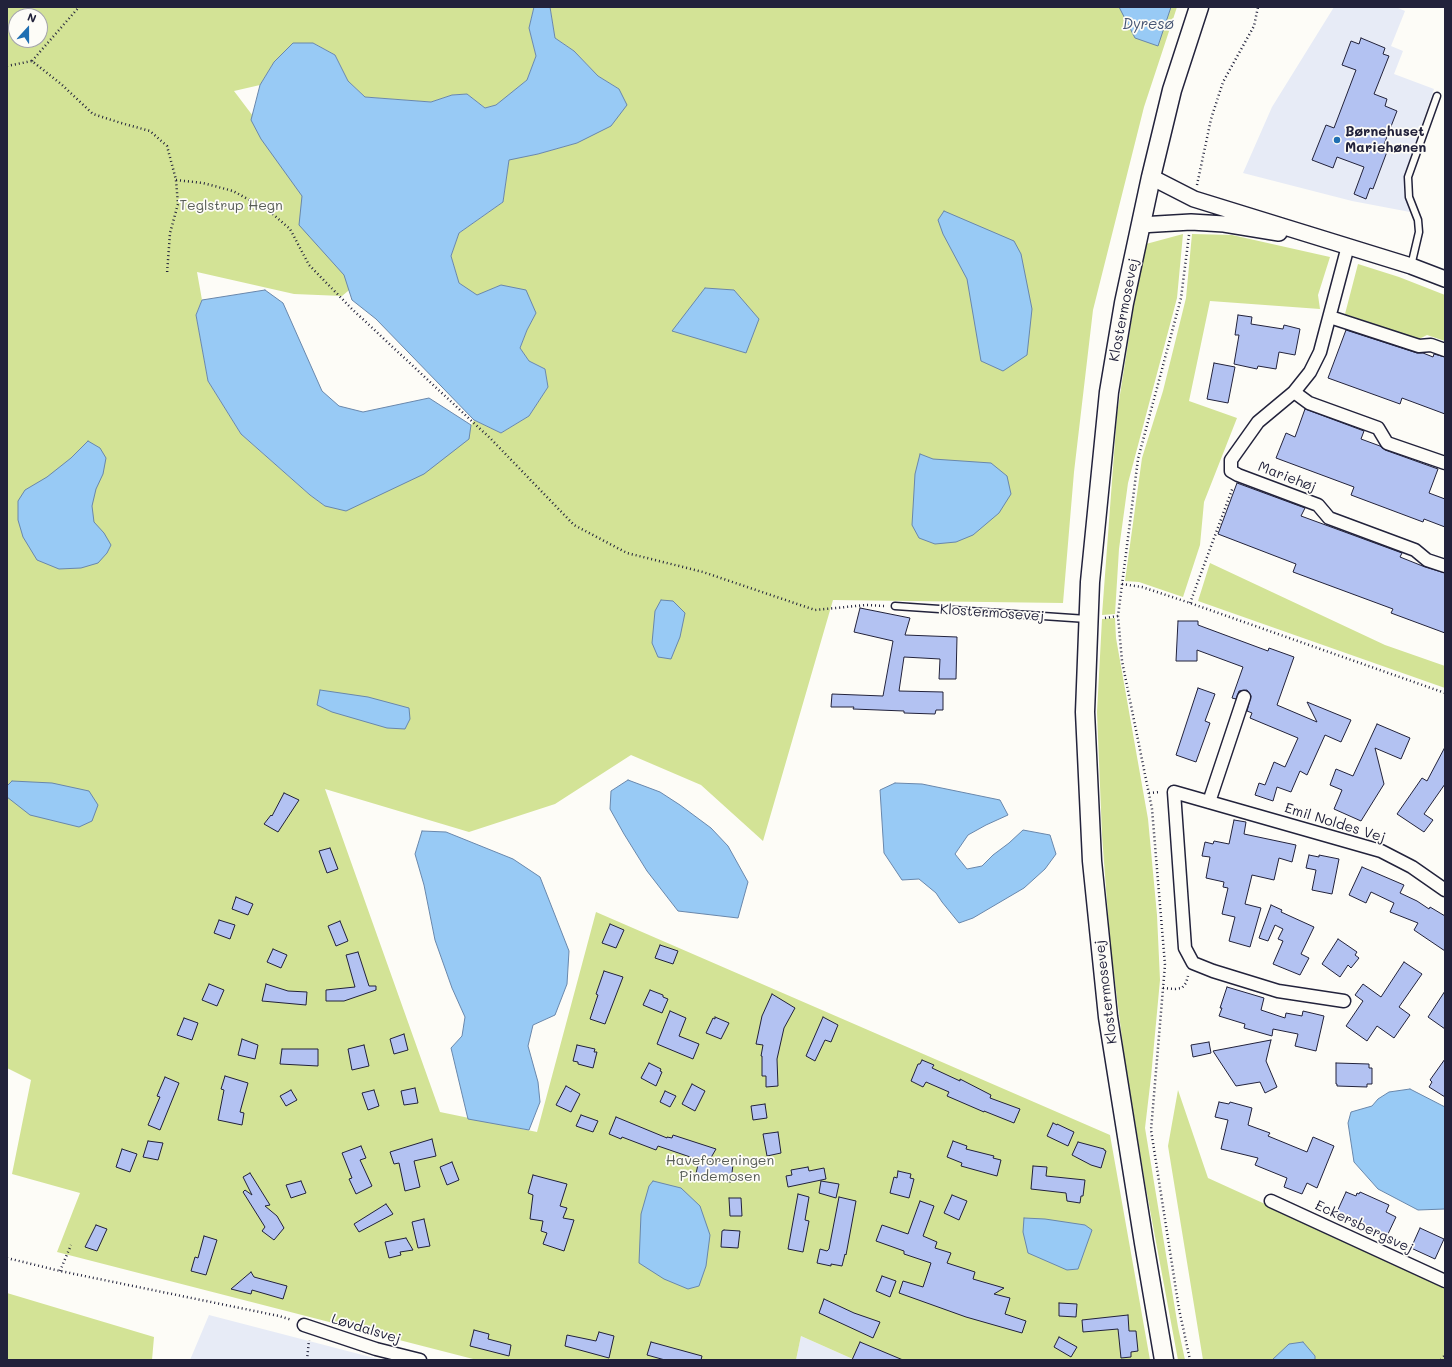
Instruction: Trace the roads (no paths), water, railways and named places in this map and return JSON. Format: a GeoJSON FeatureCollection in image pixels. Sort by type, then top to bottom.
{"type":"FeatureCollection","features":[{"type":"Feature","properties":{"kind":"main road","name":"Klostermosevej"},"geometry":{"type":"LineString","coordinates":[[1164,1360],[1108,1017],[1092,861],[1085,712],[1090,582],[1109,392],[1124,302],[1151,177],[1172,90],[1199,7]]}},
{"type":"Feature","properties":{"kind":"street"},"geometry":{"type":"LineString","coordinates":[[1151,177],[1194,199],[1411,266],[1445,279]]}},
{"type":"Feature","properties":{"kind":"street"},"geometry":{"type":"LineString","coordinates":[[1140,225],[1191,222],[1224,224],[1284,234],[1300,232]]}},
{"type":"Feature","properties":{"kind":"street","name":"Mariehøj"},"geometry":{"type":"LineString","coordinates":[[1348,246],[1320,352],[1310,372],[1294,392],[1258,422],[1231,460],[1231,471],[1318,505],[1330,518],[1415,550],[1427,560],[1445,566]]}},
{"type":"Feature","properties":{"kind":"street"},"geometry":{"type":"LineString","coordinates":[[1330,317],[1420,346],[1431,345],[1445,350]]}},
{"type":"Feature","properties":{"kind":"street"},"geometry":{"type":"LineString","coordinates":[[1294,392],[1309,403],[1378,428],[1387,443],[1445,463]]}},
{"type":"Feature","properties":{"kind":"street"},"geometry":{"type":"LineString","coordinates":[[1209,802],[1244,697]]}},
{"type":"Feature","properties":{"kind":"street","name":"Emil Noldes Vej"},"geometry":{"type":"LineString","coordinates":[[1344,1001],[1278,992],[1213,972],[1193,963],[1185,948],[1174,792],[1381,851],[1412,867],[1445,890]]}},
{"type":"Feature","properties":{"kind":"street","name":"Eckersbergsvej"},"geometry":{"type":"LineString","coordinates":[[1270,1201],[1445,1281]]}},
{"type":"Feature","properties":{"kind":"street","name":"Løvdalsvej"},"geometry":{"type":"LineString","coordinates":[[304,1324],[376,1349],[420,1360]]}},
{"type":"Feature","properties":{"kind":"lane"},"geometry":{"type":"LineString","coordinates":[[1411,266],[1419,232],[1418,220],[1409,197],[1408,177],[1437,96]]}},
{"type":"Feature","properties":{"kind":"lane","name":"Klostermosevej"},"geometry":{"type":"LineString","coordinates":[[895,606],[1089,620]]}},
{"type":"Feature","properties":{"kind":"water"},"geometry":{"type":"Polygon","coordinates":[[[534,7],[550,7],[555,38],[574,51],[598,76],[619,89],[627,105],[611,126],[577,143],[538,154],[509,160],[503,202],[459,233],[451,256],[459,283],[477,295],[501,285],[526,290],[536,313],[520,348],[529,361],[545,369],[548,387],[529,416],[501,433],[474,420],[376,319],[352,300],[344,275],[299,225],[302,196],[261,139],[251,120],[260,85],[274,62],[293,43],[313,43],[335,55],[348,81],[365,97],[431,102],[452,95],[467,94],[485,108],[496,105],[527,80],[536,56],[529,28],[534,7]]]}},
{"type":"Feature","properties":{"kind":"water","name":"Dyresø"},"geometry":{"type":"Polygon","coordinates":[[[1119,7],[1171,7],[1158,46],[1135,38],[1119,7]]]}},
{"type":"Feature","properties":{"kind":"water"},"geometry":{"type":"Polygon","coordinates":[[[944,211],[1014,241],[1021,254],[1032,309],[1027,355],[1003,371],[981,361],[967,279],[943,234],[938,220],[944,211]]]}},
{"type":"Feature","properties":{"kind":"water"},"geometry":{"type":"Polygon","coordinates":[[[705,288],[734,290],[759,319],[746,353],[672,331],[705,288]]]}},
{"type":"Feature","properties":{"kind":"water"},"geometry":{"type":"Polygon","coordinates":[[[265,290],[283,303],[322,391],[339,406],[363,412],[429,398],[471,425],[469,439],[424,474],[346,511],[325,506],[310,495],[241,434],[208,381],[196,315],[202,300],[265,290]]]}},
{"type":"Feature","properties":{"kind":"water"},"geometry":{"type":"Polygon","coordinates":[[[88,441],[100,448],[106,458],[103,474],[96,489],[92,506],[94,522],[104,533],[111,545],[107,553],[98,563],[81,568],[59,569],[37,560],[23,537],[18,520],[18,501],[25,490],[47,477],[71,458],[88,441]]]}},
{"type":"Feature","properties":{"kind":"water"},"geometry":{"type":"Polygon","coordinates":[[[920,454],[933,459],[991,463],[1007,476],[1011,494],[999,513],[973,535],[956,542],[935,544],[919,538],[912,525],[915,474],[920,454]]]}},
{"type":"Feature","properties":{"kind":"water"},"geometry":{"type":"Polygon","coordinates":[[[661,600],[673,601],[685,613],[680,637],[671,659],[658,657],[652,643],[655,611],[661,600]]]}},
{"type":"Feature","properties":{"kind":"water"},"geometry":{"type":"Polygon","coordinates":[[[320,690],[368,697],[409,708],[410,719],[405,729],[387,728],[332,712],[317,705],[320,690]]]}},
{"type":"Feature","properties":{"kind":"water"},"geometry":{"type":"Polygon","coordinates":[[[628,780],[660,792],[680,805],[711,828],[728,846],[748,882],[738,918],[678,911],[647,871],[610,809],[611,791],[628,780]]]}},
{"type":"Feature","properties":{"kind":"water"},"geometry":{"type":"Polygon","coordinates":[[[12,781],[52,783],[89,791],[98,805],[92,821],[79,827],[30,815],[7,797],[7,786],[12,781]]]}},
{"type":"Feature","properties":{"kind":"water"},"geometry":{"type":"Polygon","coordinates":[[[895,783],[922,784],[1000,800],[1008,815],[968,835],[955,854],[967,869],[982,866],[1023,830],[1050,835],[1056,854],[1045,869],[1024,888],[973,918],[959,923],[936,893],[919,879],[902,880],[884,853],[880,790],[895,783]]]}},
{"type":"Feature","properties":{"kind":"water"},"geometry":{"type":"Polygon","coordinates":[[[422,831],[446,832],[513,859],[540,877],[569,951],[567,984],[555,1015],[533,1025],[528,1046],[538,1082],[540,1102],[529,1130],[468,1119],[451,1048],[462,1036],[465,1017],[452,988],[435,940],[424,885],[415,854],[422,831]]]}},
{"type":"Feature","properties":{"kind":"water"},"geometry":{"type":"Polygon","coordinates":[[[1410,1089],[1445,1107],[1445,1209],[1418,1210],[1378,1189],[1354,1162],[1348,1123],[1351,1112],[1372,1106],[1378,1099],[1389,1092],[1410,1089]]]}},
{"type":"Feature","properties":{"kind":"water"},"geometry":{"type":"Polygon","coordinates":[[[653,1181],[681,1188],[700,1206],[710,1235],[706,1266],[699,1286],[688,1289],[664,1279],[639,1263],[641,1214],[649,1186],[653,1181]]]}},
{"type":"Feature","properties":{"kind":"water"},"geometry":{"type":"Polygon","coordinates":[[[1024,1218],[1045,1219],[1085,1225],[1092,1230],[1078,1269],[1067,1270],[1028,1253],[1023,1232],[1024,1218]]]}},
{"type":"Feature","properties":{"kind":"water"},"geometry":{"type":"Polygon","coordinates":[[[1303,1342],[1315,1356],[1315,1360],[1272,1360],[1289,1344],[1303,1342]]]}},
{"type":"Feature","properties":{"kind":"place","name":"Børnehuset Mariehønen"},"geometry":{"type":"Point","coordinates":[1337,140]}},
{"type":"Feature","properties":{"kind":"park label","name":"Teglstrup Hegn"},"geometry":{"type":"Point","coordinates":[231,206]}},
{"type":"Feature","properties":{"kind":"park label","name":"Haveforeningen Pindemosen"},"geometry":{"type":"Point","coordinates":[720,1170]}}]}
